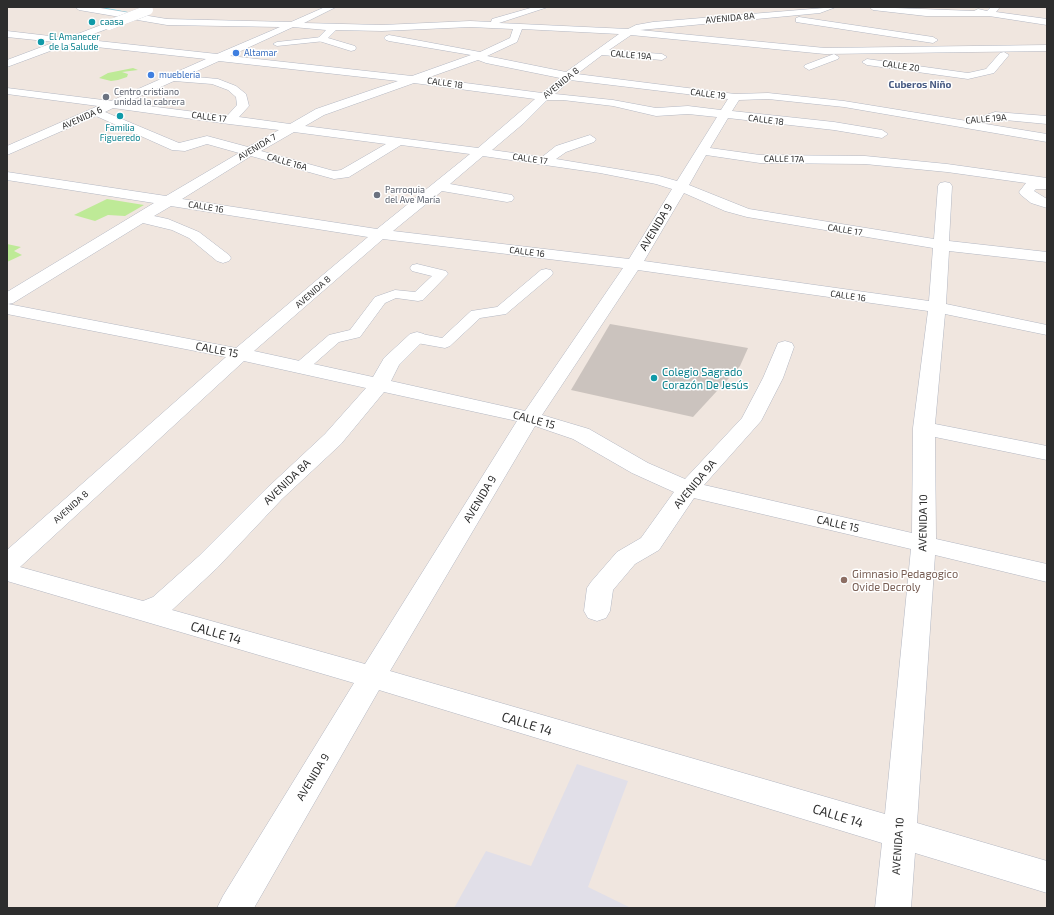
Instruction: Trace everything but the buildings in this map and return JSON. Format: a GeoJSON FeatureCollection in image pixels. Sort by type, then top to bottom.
{"type":"FeatureCollection","features":[{"type":"Feature","properties":{"kind":"street"},"geometry":{"type":"LineString","coordinates":[[79,7],[165,13]]}},
{"type":"Feature","properties":{"kind":"street","name":"AVENIDA 6"},"geometry":{"type":"LineString","coordinates":[[7,151],[220,57],[289,24],[332,7]]}},
{"type":"Feature","properties":{"kind":"street"},"geometry":{"type":"LineString","coordinates":[[470,24],[490,22],[544,7]]}},
{"type":"Feature","properties":{"kind":"street","name":"AVENIDA 8A"},"geometry":{"type":"LineString","coordinates":[[630,32],[639,27],[652,25],[820,10],[832,7]]}},
{"type":"Feature","properties":{"kind":"street"},"geometry":{"type":"LineString","coordinates":[[873,7],[926,13],[988,14],[996,7]]}},
{"type":"Feature","properties":{"kind":"street"},"geometry":{"type":"LineString","coordinates":[[926,13],[934,7]]}},
{"type":"Feature","properties":{"kind":"street"},"geometry":{"type":"LineString","coordinates":[[954,7],[988,14],[1047,22]]}},
{"type":"Feature","properties":{"kind":"street"},"geometry":{"type":"LineString","coordinates":[[86,34],[97,33],[149,12]]}},
{"type":"Feature","properties":{"kind":"street"},"geometry":{"type":"LineString","coordinates":[[7,64],[109,25],[149,12],[167,22],[289,24],[333,28],[382,28],[446,20],[470,24],[518,28],[630,32],[825,51],[954,50],[1000,52],[1047,48]]}},
{"type":"Feature","properties":{"kind":"street"},"geometry":{"type":"LineString","coordinates":[[913,50],[916,37],[925,25],[964,21],[962,13]]}},
{"type":"Feature","properties":{"kind":"street"},"geometry":{"type":"LineString","coordinates":[[264,15],[289,24]]}},
{"type":"Feature","properties":{"kind":"street"},"geometry":{"type":"LineString","coordinates":[[770,15],[916,37],[973,49],[1047,58]]}},
{"type":"Feature","properties":{"kind":"street"},"geometry":{"type":"LineString","coordinates":[[783,24],[796,19]]}},
{"type":"Feature","properties":{"kind":"street"},"geometry":{"type":"LineString","coordinates":[[322,39],[333,28]]}},
{"type":"Feature","properties":{"kind":"street","name":"CALLE 19"},"geometry":{"type":"LineString","coordinates":[[382,28],[379,35],[382,37],[474,53],[486,60],[730,106],[768,96],[844,104],[1047,138]]}},
{"type":"Feature","properties":{"kind":"street","name":"AVENIDA 7"},"geometry":{"type":"LineString","coordinates":[[7,299],[249,152],[320,112],[479,56],[514,40],[518,28]]}},
{"type":"Feature","properties":{"kind":"street","name":"AVENIDA 8"},"geometry":{"type":"LineString","coordinates":[[7,564],[240,354],[380,234],[520,120],[544,96],[568,76],[630,32]]}},
{"type":"Feature","properties":{"kind":"street","name":"CALLE 18"},"geometry":{"type":"LineString","coordinates":[[7,34],[71,40],[613,103],[656,112],[730,106],[882,134]]}},
{"type":"Feature","properties":{"kind":"street"},"geometry":{"type":"LineString","coordinates":[[570,34],[617,40]]}},
{"type":"Feature","properties":{"kind":"street"},"geometry":{"type":"LineString","coordinates":[[751,43],[758,36]]}},
{"type":"Feature","properties":{"kind":"street"},"geometry":{"type":"LineString","coordinates":[[255,41],[277,44],[322,39],[352,48]]}},
{"type":"Feature","properties":{"kind":"street"},"geometry":{"type":"LineString","coordinates":[[1000,52],[1002,40],[1008,39]]}},
{"type":"Feature","properties":{"kind":"street"},"geometry":{"type":"LineString","coordinates":[[954,50],[973,49]]}},
{"type":"Feature","properties":{"kind":"street"},"geometry":{"type":"LineString","coordinates":[[825,51],[834,57]]}},
{"type":"Feature","properties":{"kind":"street","name":"CALLE 19A"},"geometry":{"type":"LineString","coordinates":[[601,52],[662,57]]}},
{"type":"Feature","properties":{"kind":"street","name":"CALLE 20"},"geometry":{"type":"LineString","coordinates":[[834,57],[968,76],[990,71],[1000,52]]}},
{"type":"Feature","properties":{"kind":"street"},"geometry":{"type":"LineString","coordinates":[[809,67],[834,57]]}},
{"type":"Feature","properties":{"kind":"street"},"geometry":{"type":"LineString","coordinates":[[171,78],[222,83],[232,88],[242,96],[243,106],[230,120]]}},
{"type":"Feature","properties":{"kind":"street","name":"CALLE 17"},"geometry":{"type":"LineString","coordinates":[[7,91],[545,161],[659,180],[681,187],[730,208],[747,213],[941,245],[1047,257]]}},
{"type":"Feature","properties":{"kind":"street"},"geometry":{"type":"LineString","coordinates":[[1014,104],[1046,120]]}},
{"type":"Feature","properties":{"kind":"street","name":"AVENIDA 9"},"geometry":{"type":"LineString","coordinates":[[235,908],[372,677],[530,418],[634,264],[730,106]]}},
{"type":"Feature","properties":{"kind":"street","name":"CALLE 16A"},"geometry":{"type":"LineString","coordinates":[[96,112],[177,147],[185,147],[207,140],[334,175],[344,174],[399,141]]}},
{"type":"Feature","properties":{"kind":"street","name":"CALLE 19A"},"geometry":{"type":"LineString","coordinates":[[950,121],[989,119],[995,116],[1046,120]]}},
{"type":"Feature","properties":{"kind":"street"},"geometry":{"type":"LineString","coordinates":[[545,161],[561,149],[573,144],[590,140]]}},
{"type":"Feature","properties":{"kind":"street","name":"CALLE 17A"},"geometry":{"type":"LineString","coordinates":[[702,151],[760,158],[865,160],[947,168],[1047,184]]}},
{"type":"Feature","properties":{"kind":"street","name":"CALLE 16"},"geometry":{"type":"LineString","coordinates":[[7,176],[380,234],[634,264],[863,298],[937,307],[1047,330]]}},
{"type":"Feature","properties":{"kind":"street"},"geometry":{"type":"LineString","coordinates":[[1041,202],[1026,192],[1032,185],[1047,184]]}},
{"type":"Feature","properties":{"kind":"street"},"geometry":{"type":"LineString","coordinates":[[439,186],[507,198]]}},
{"type":"Feature","properties":{"kind":"street","name":"AVENIDA 10"},"geometry":{"type":"LineString","coordinates":[[893,908],[924,544],[924,428],[937,307],[945,186]]}},
{"type":"Feature","properties":{"kind":"street"},"geometry":{"type":"LineString","coordinates":[[141,218],[177,226],[194,235],[223,258]]}},
{"type":"Feature","properties":{"kind":"street"},"geometry":{"type":"LineString","coordinates":[[300,368],[334,338],[355,334],[380,300],[395,294],[418,297],[441,274],[417,268]]}},
{"type":"Feature","properties":{"kind":"street"},"geometry":{"type":"LineString","coordinates":[[417,338],[445,343],[476,314],[501,311],[546,273]]}},
{"type":"Feature","properties":{"kind":"street","name":"CALLE 15"},"geometry":{"type":"LineString","coordinates":[[7,309],[240,354],[530,418],[581,434],[640,468],[688,489],[1047,573]]}},
{"type":"Feature","properties":{"kind":"street","name":"AVENIDA 8A"},"geometry":{"type":"LineString","coordinates":[[143,612],[162,604],[208,562],[274,494],[333,439],[379,385],[391,362],[417,338]]}},
{"type":"Feature","properties":{"kind":"street","name":"AVENIDA 9A"},"geometry":{"type":"LineString","coordinates":[[597,611],[600,588],[626,558],[650,544],[688,489],[751,421],[773,378],[786,347]]}},
{"type":"Feature","properties":{"kind":"street"},"geometry":{"type":"LineString","coordinates":[[924,428],[1047,453]]}},
{"type":"Feature","properties":{"kind":"street","name":"CALLE 14"},"geometry":{"type":"LineString","coordinates":[[7,572],[372,677],[1047,877]]}},
{"type":"Feature","properties":{"kind":"shaded area"},"geometry":{"type":"Polygon","coordinates":[[[577,764],[628,781],[588,887],[631,908],[454,908],[486,851],[531,866],[577,764]]]}},
{"type":"Feature","properties":{"kind":"green space"},"geometry":{"type":"Polygon","coordinates":[[[133,68],[138,70],[122,72],[128,74],[127,77],[118,80],[111,81],[99,78],[108,73],[133,68]]]}},
{"type":"Feature","properties":{"kind":"green space"},"geometry":{"type":"Polygon","coordinates":[[[107,199],[144,205],[125,216],[108,215],[95,221],[74,215],[107,199]]]}},
{"type":"Feature","properties":{"kind":"green space"},"geometry":{"type":"Polygon","coordinates":[[[7,244],[21,247],[14,251],[22,255],[7,262],[7,244]]]}},
{"type":"Feature","properties":{"kind":"waterway"},"geometry":{"type":"LineString","coordinates":[[97,7],[132,13]]}},
{"type":"Feature","properties":{"kind":"place","name":"caasa"},"geometry":{"type":"Point","coordinates":[92,22]}},
{"type":"Feature","properties":{"kind":"place","name":"El Amanecer de la Salude"},"geometry":{"type":"Point","coordinates":[41,42]}},
{"type":"Feature","properties":{"kind":"place","name":"Altamar"},"geometry":{"type":"Point","coordinates":[236,53]}},
{"type":"Feature","properties":{"kind":"place","name":"muebleria"},"geometry":{"type":"Point","coordinates":[151,75]}},
{"type":"Feature","properties":{"kind":"place","name":"Centro cristiano unidad la cabrera"},"geometry":{"type":"Point","coordinates":[106,97]}},
{"type":"Feature","properties":{"kind":"place","name":"Familia Figueredo"},"geometry":{"type":"Point","coordinates":[120,116]}},
{"type":"Feature","properties":{"kind":"place","name":"Parroquia del Ave María"},"geometry":{"type":"Point","coordinates":[377,195]}},
{"type":"Feature","properties":{"kind":"place","name":"Colegio Sagrado Corazón De Jesús"},"geometry":{"type":"Point","coordinates":[654,378]}},
{"type":"Feature","properties":{"kind":"place","name":"Gimnasio Pedagogico Ovide Decroly"},"geometry":{"type":"Point","coordinates":[844,580]}},
{"type":"Feature","properties":{"kind":"district","name":"Cuberos Niño"},"geometry":{"type":"Point","coordinates":[920,85]}}]}
